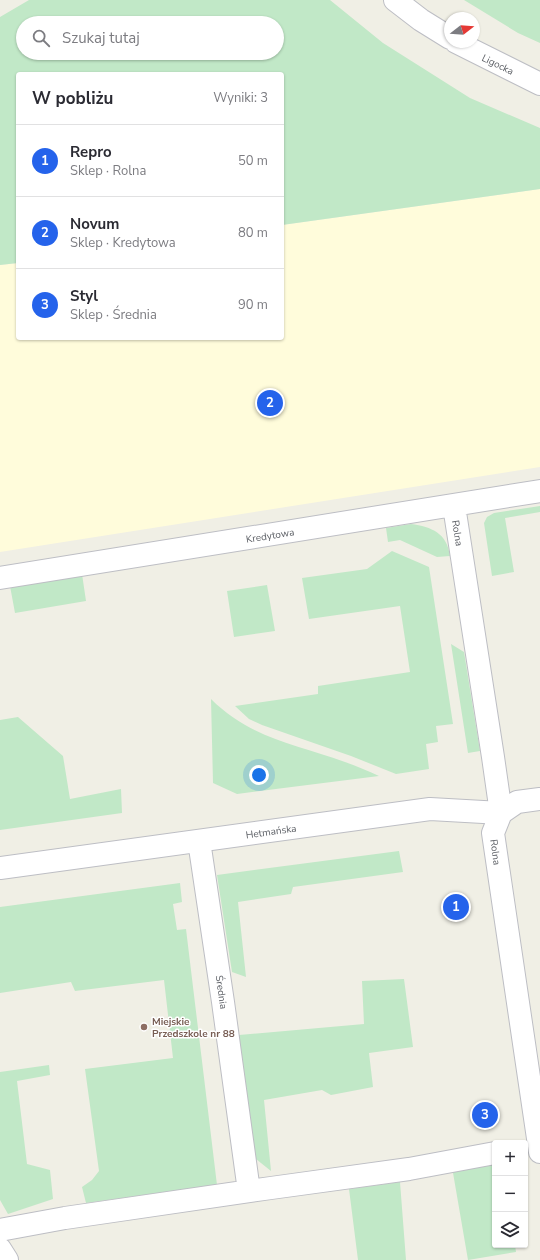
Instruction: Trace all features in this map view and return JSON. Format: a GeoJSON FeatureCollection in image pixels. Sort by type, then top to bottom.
{"type":"FeatureCollection","features":[{"type":"Feature","properties":{"kind":"street"},"geometry":{"type":"LineString","coordinates":[[395,0],[421,20],[444,34]]}},
{"type":"Feature","properties":{"kind":"street","name":"Ligocka"},"geometry":{"type":"LineString","coordinates":[[468,48],[540,84]]}},
{"type":"Feature","properties":{"kind":"street","name":"Kredytowa"},"geometry":{"type":"LineString","coordinates":[[0,578],[540,491]]}},
{"type":"Feature","properties":{"kind":"street","name":"Rolna"},"geometry":{"type":"LineString","coordinates":[[454,506],[494,756],[501,813],[493,833],[536,1147]]}},
{"type":"Feature","properties":{"kind":"street"},"geometry":{"type":"LineString","coordinates":[[501,813],[517,802],[540,799]]}},
{"type":"Feature","properties":{"kind":"street","name":"Hetmańska"},"geometry":{"type":"LineString","coordinates":[[0,868],[430,809],[501,813]]}},
{"type":"Feature","properties":{"kind":"street","name":"Średnia"},"geometry":{"type":"LineString","coordinates":[[199,841],[224,1002],[249,1191]]}},
{"type":"Feature","properties":{"kind":"street"},"geometry":{"type":"LineString","coordinates":[[0,1230],[65,1218],[409,1169],[492,1154]]}},
{"type":"Feature","properties":{"kind":"street"},"geometry":{"type":"LineString","coordinates":[[0,1249],[8,1260]]}},
{"type":"Feature","properties":{"kind":"shaded area"},"geometry":{"type":"Polygon","coordinates":[[[540,189],[540,467],[0,552],[0,265],[16,263],[16,340],[284,340],[284,225],[540,189]]]}},
{"type":"Feature","properties":{"kind":"green space"},"geometry":{"type":"Polygon","coordinates":[[[29,0],[330,0],[383,43],[470,98],[540,128],[540,189],[284,225],[284,72],[16,72],[16,263],[0,265],[0,17],[29,0]]]}},
{"type":"Feature","properties":{"kind":"green space"},"geometry":{"type":"Polygon","coordinates":[[[464,0],[540,0],[540,43],[518,33],[464,0]]]}},
{"type":"Feature","properties":{"kind":"green space"},"geometry":{"type":"Polygon","coordinates":[[[540,506],[540,512],[505,518],[514,572],[492,576],[484,523],[487,517],[494,513],[540,506]]]}},
{"type":"Feature","properties":{"kind":"green space"},"geometry":{"type":"Polygon","coordinates":[[[411,524],[426,527],[437,532],[446,542],[450,556],[437,557],[400,540],[388,542],[386,528],[411,524]]]}},
{"type":"Feature","properties":{"kind":"green space"},"geometry":{"type":"Polygon","coordinates":[[[392,551],[429,567],[453,724],[436,726],[438,742],[426,744],[429,769],[396,774],[351,756],[262,725],[249,719],[235,706],[318,694],[318,686],[410,672],[400,606],[309,619],[302,578],[367,569],[392,551]]]}},
{"type":"Feature","properties":{"kind":"green space"},"geometry":{"type":"Polygon","coordinates":[[[82,574],[86,601],[15,613],[10,586],[82,574]]]}},
{"type":"Feature","properties":{"kind":"green space"},"geometry":{"type":"Polygon","coordinates":[[[267,585],[275,631],[234,637],[227,591],[267,585]]]}},
{"type":"Feature","properties":{"kind":"green space"},"geometry":{"type":"Polygon","coordinates":[[[451,644],[464,652],[480,751],[468,753],[451,644]]]}},
{"type":"Feature","properties":{"kind":"green space"},"geometry":{"type":"Polygon","coordinates":[[[211,699],[241,723],[257,731],[379,776],[237,794],[213,783],[211,699]]]}},
{"type":"Feature","properties":{"kind":"green space"},"geometry":{"type":"Polygon","coordinates":[[[18,717],[63,756],[70,799],[121,789],[122,813],[0,830],[0,720],[18,717]]]}},
{"type":"Feature","properties":{"kind":"green space"},"geometry":{"type":"Polygon","coordinates":[[[399,851],[403,872],[293,887],[291,894],[238,902],[246,977],[232,972],[217,875],[399,851]]]}},
{"type":"Feature","properties":{"kind":"green space"},"geometry":{"type":"Polygon","coordinates":[[[180,883],[182,902],[173,904],[177,930],[186,929],[217,1185],[86,1203],[82,1187],[92,1180],[99,1171],[85,1069],[173,1058],[164,980],[75,991],[71,982],[0,993],[0,907],[180,883]]]}},
{"type":"Feature","properties":{"kind":"green space"},"geometry":{"type":"Polygon","coordinates":[[[404,979],[413,1047],[369,1053],[373,1087],[331,1095],[322,1090],[264,1100],[271,1171],[256,1159],[239,1035],[364,1024],[362,981],[404,979]]]}},
{"type":"Feature","properties":{"kind":"green space"},"geometry":{"type":"Polygon","coordinates":[[[49,1065],[50,1075],[17,1081],[27,1164],[50,1170],[53,1199],[8,1214],[0,1200],[0,1072],[49,1065]]]}},
{"type":"Feature","properties":{"kind":"green space"},"geometry":{"type":"Polygon","coordinates":[[[492,1159],[492,1248],[515,1248],[516,1252],[468,1260],[452,1167],[492,1159]]]}},
{"type":"Feature","properties":{"kind":"green space"},"geometry":{"type":"Polygon","coordinates":[[[400,1182],[406,1260],[358,1260],[349,1189],[400,1182]]]}},
{"type":"Feature","properties":{"kind":"place","name":"Novum"},"geometry":{"type":"Point","coordinates":[270,403]}},
{"type":"Feature","properties":{"kind":"place","name":"Repro"},"geometry":{"type":"Point","coordinates":[456,907]}},
{"type":"Feature","properties":{"kind":"place","name":"Miejskie Przedszkole nr 88"},"geometry":{"type":"Point","coordinates":[144,1027]}},
{"type":"Feature","properties":{"kind":"place","name":"Styl"},"geometry":{"type":"Point","coordinates":[485,1115]}}]}
